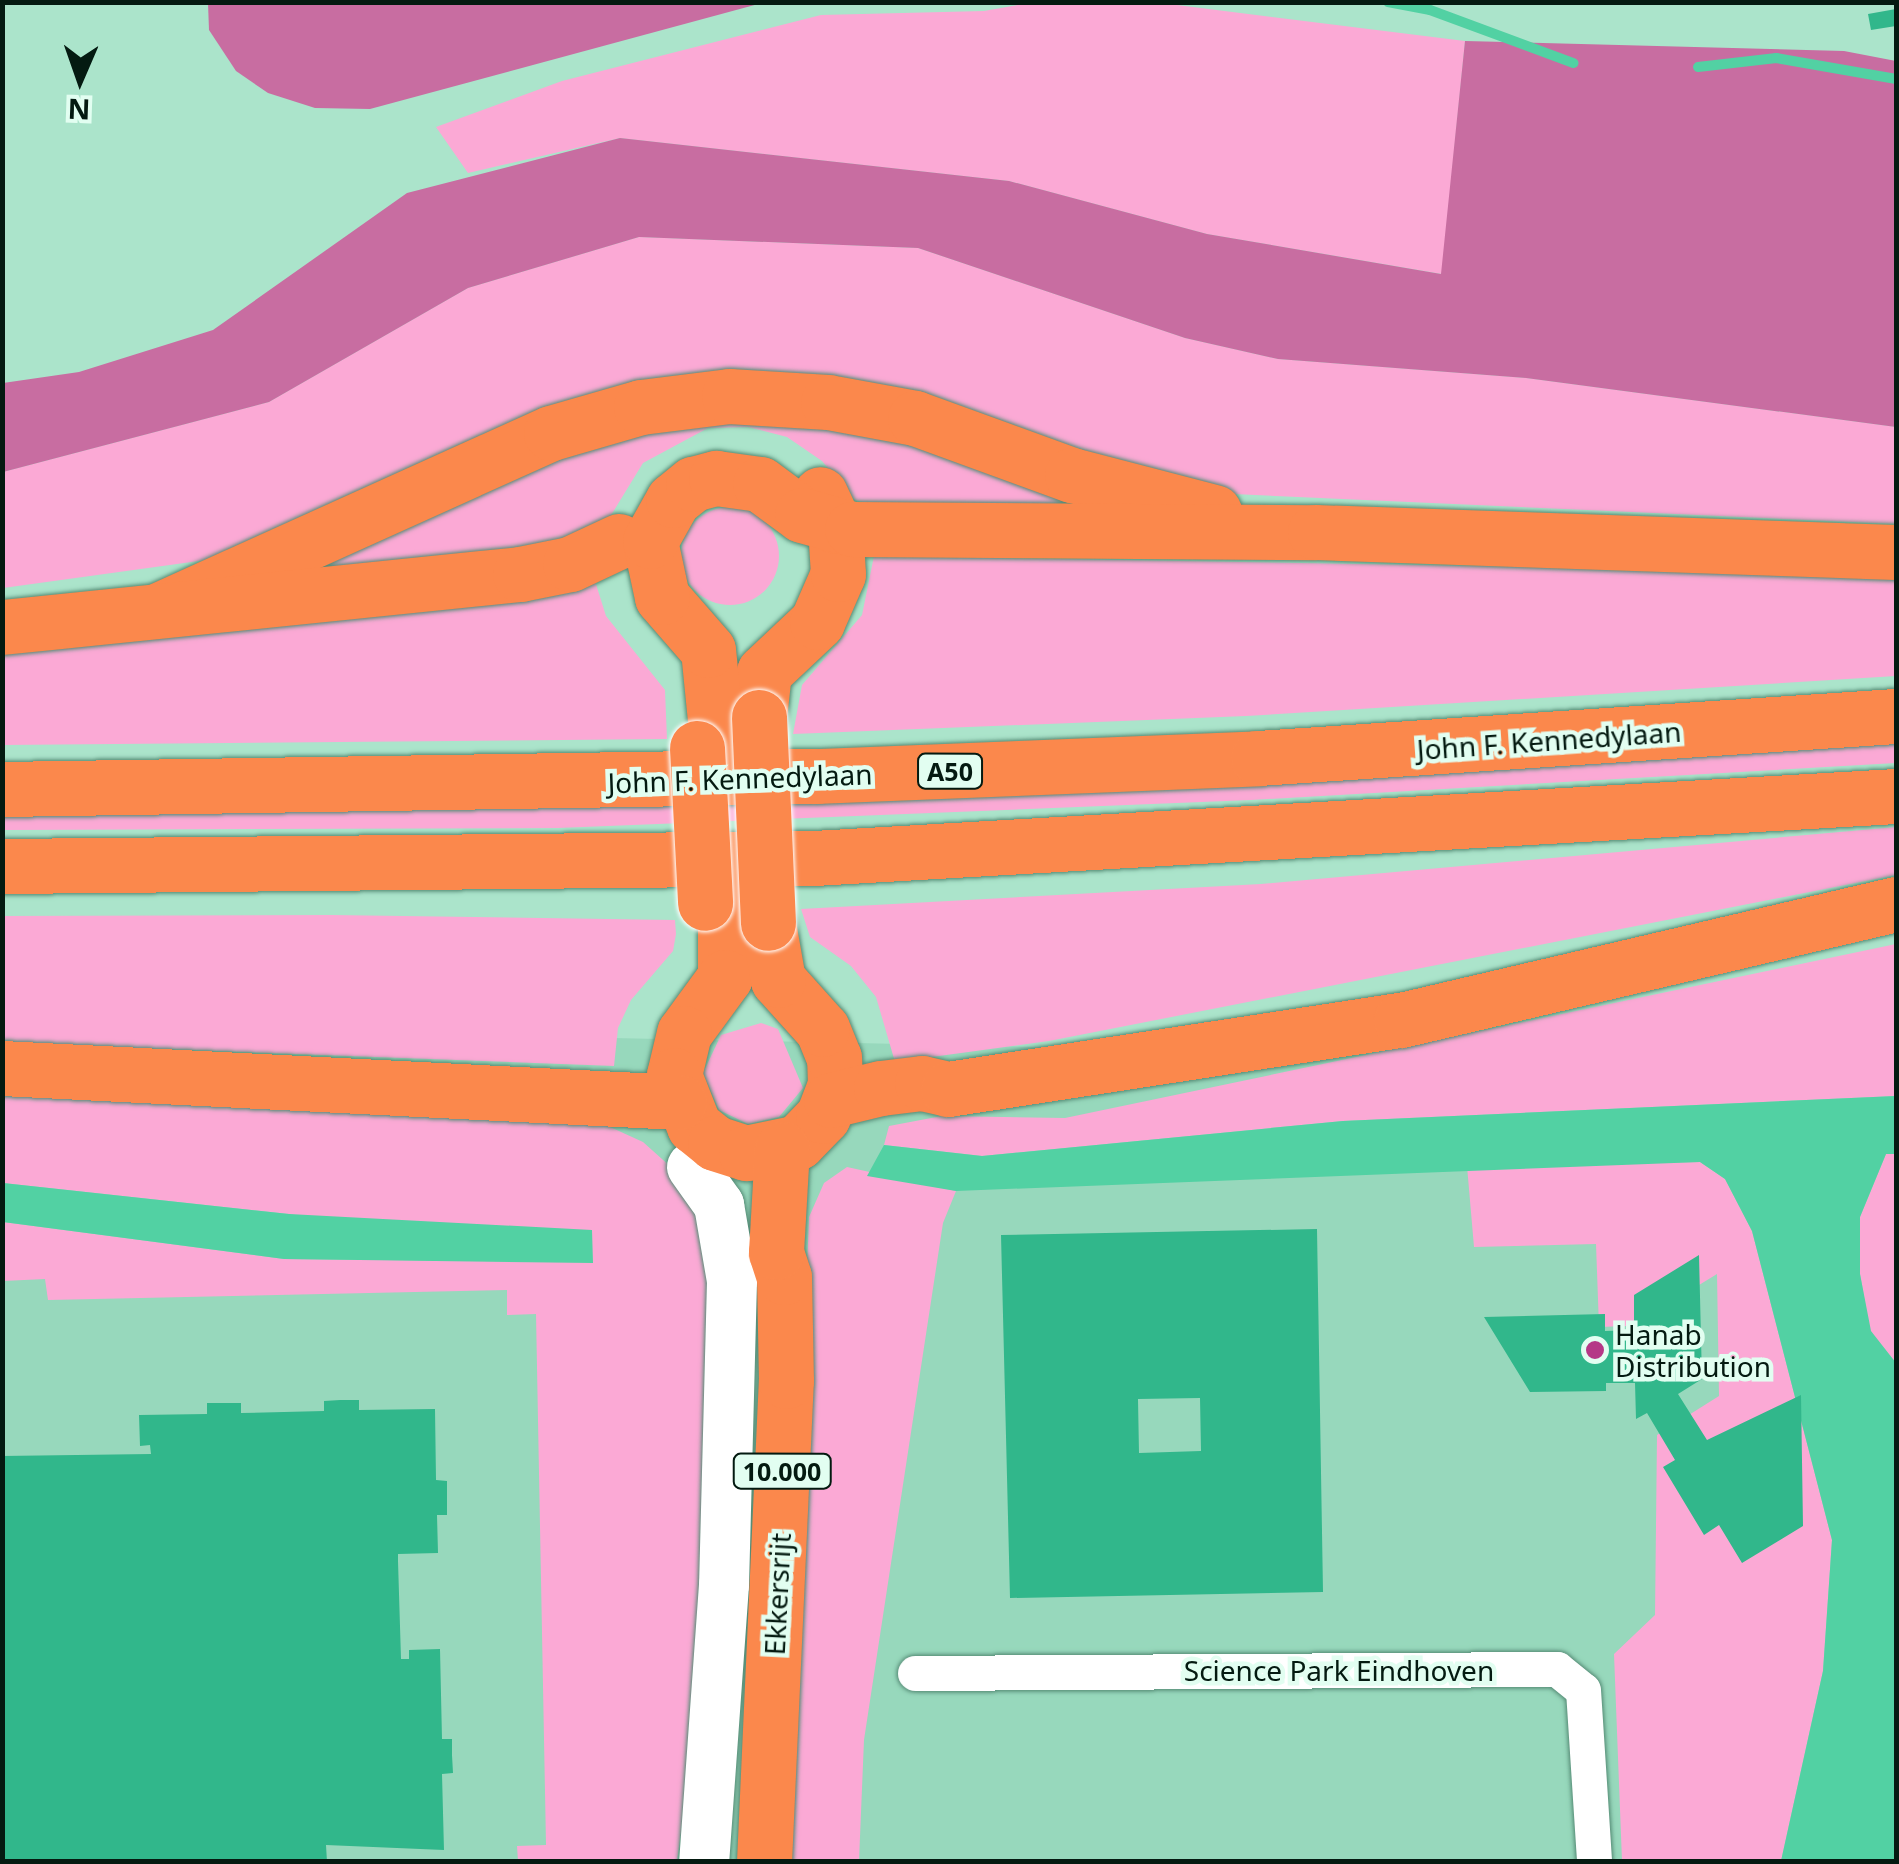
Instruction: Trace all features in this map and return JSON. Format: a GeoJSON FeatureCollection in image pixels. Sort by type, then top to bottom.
{"type":"FeatureCollection","features":[{"type":"Feature","properties":{"kind":"highway"},"geometry":{"type":"LineString","coordinates":[[161,609],[551,433],[641,407],[729,396],[828,402],[916,418],[1163,503],[1315,532]]}},
{"type":"Feature","properties":{"kind":"highway"},"geometry":{"type":"LineString","coordinates":[[718,446],[744,446],[791,465],[820,494],[836,526],[840,554],[833,592],[817,622],[764,672],[724,719],[684,666],[646,628],[624,592],[619,541],[644,485],[686,454],[718,446]]}},
{"type":"Feature","properties":{"kind":"highway"},"geometry":{"type":"LineString","coordinates":[[663,1100],[677,1050],[722,985],[733,924],[724,719],[708,650],[654,580],[650,542],[659,519],[693,484],[740,479],[777,493],[802,515],[836,526],[1165,536],[1315,532],[1896,552]]}},
{"type":"Feature","properties":{"kind":"highway"},"geometry":{"type":"LineString","coordinates":[[2,627],[520,574],[570,564],[619,541]]}},
{"type":"Feature","properties":{"kind":"highway","name":"John F. Kennedylaan"},"geometry":{"type":"LineString","coordinates":[[2,789],[817,776],[1296,756],[1896,716]]}},
{"type":"Feature","properties":{"kind":"highway"},"geometry":{"type":"LineString","coordinates":[[2,866],[814,858],[1896,796]]}},
{"type":"Feature","properties":{"kind":"highway"},"geometry":{"type":"LineString","coordinates":[[758,1279],[802,1180],[865,1120],[948,1089],[1400,1020],[1896,904]]}},
{"type":"Feature","properties":{"kind":"highway"},"geometry":{"type":"LineString","coordinates":[[2,1068],[663,1100],[694,1126],[710,1158],[782,1149],[811,1131],[830,1100],[836,1071],[829,1042],[733,924]]}},
{"type":"Feature","properties":{"kind":"highway"},"geometry":{"type":"LineString","coordinates":[[830,1100],[922,1083],[948,1089]]}},
{"type":"Feature","properties":{"kind":"highway","name":"Ekkersrijt"},"geometry":{"type":"LineString","coordinates":[[764,1862],[786,1381],[758,1279],[776,1252],[782,1149]]}},
{"type":"Feature","properties":{"kind":"main road","name":"Ekkersrijt"},"geometry":{"type":"LineString","coordinates":[[704,1862],[724,1585],[758,1279],[742,1253],[741,1204],[710,1158]]}},
{"type":"Feature","properties":{"kind":"street","name":"Science Park Eindhoven"},"geometry":{"type":"LineString","coordinates":[[915,1673],[1557,1669],[1584,1690],[1594,1862]]}},
{"type":"Feature","properties":{"kind":"shaded area"},"geometry":{"type":"Polygon","coordinates":[[[208,2],[762,3],[370,109],[315,108],[268,93],[236,71],[209,30],[208,2]]]}},
{"type":"Feature","properties":{"kind":"shaded area"},"geometry":{"type":"Polygon","coordinates":[[[1035,2],[1153,2],[1465,41],[1442,274],[1207,234],[1009,181],[620,138],[468,173],[436,127],[562,81],[821,15],[984,11],[1035,2]]]}},
{"type":"Feature","properties":{"kind":"shaded area"},"geometry":{"type":"Polygon","coordinates":[[[1465,41],[1844,51],[1896,61],[1896,427],[1526,378],[1278,359],[1185,338],[918,248],[639,237],[468,288],[269,402],[3,472],[3,383],[79,372],[213,330],[407,193],[620,138],[1009,181],[1207,234],[1441,274],[1465,41]]]}},
{"type":"Feature","properties":{"kind":"shaded area"},"geometry":{"type":"Polygon","coordinates":[[[639,237],[918,248],[1185,338],[1278,359],[1526,378],[1896,427],[1896,524],[1167,491],[725,381],[206,560],[3,588],[3,472],[269,402],[468,288],[639,237]]]}},
{"type":"Feature","properties":{"kind":"shaded area"},"geometry":{"type":"Polygon","coordinates":[[[827,417],[1165,515],[880,507],[855,500],[822,461],[787,437],[748,427],[708,428],[643,463],[602,530],[572,547],[251,574],[646,421],[827,417]]]}},
{"type":"Feature","properties":{"kind":"shaded area"},"geometry":{"type":"Polygon","coordinates":[[[730,507],[749,510],[765,521],[776,537],[776,575],[765,591],[749,602],[730,605],[711,602],[695,591],[684,575],[681,556],[684,537],[695,521],[711,510],[730,507]]]}},
{"type":"Feature","properties":{"kind":"shaded area"},"geometry":{"type":"Polygon","coordinates":[[[874,556],[1896,573],[1896,676],[1246,716],[793,734],[802,685],[862,615],[874,556]]]}},
{"type":"Feature","properties":{"kind":"shaded area"},"geometry":{"type":"Polygon","coordinates":[[[595,581],[606,616],[665,690],[667,739],[3,745],[2,645],[595,581]]]}},
{"type":"Feature","properties":{"kind":"shaded area"},"geometry":{"type":"Polygon","coordinates":[[[1896,738],[1896,763],[1251,800],[558,828],[3,830],[2,807],[1896,738]]]}},
{"type":"Feature","properties":{"kind":"shaded area"},"geometry":{"type":"Polygon","coordinates":[[[1896,827],[1896,875],[1049,1041],[895,1062],[876,997],[851,966],[810,937],[801,909],[1261,884],[1896,827]]]}},
{"type":"Feature","properties":{"kind":"shaded area"},"geometry":{"type":"Polygon","coordinates":[[[2,916],[675,920],[676,934],[673,951],[631,1000],[618,1028],[614,1066],[3,1043],[2,916]]]}},
{"type":"Feature","properties":{"kind":"shaded area"},"geometry":{"type":"Polygon","coordinates":[[[1896,944],[1896,1096],[1343,1121],[982,1156],[884,1145],[889,1126],[942,1116],[1065,1118],[1896,944]]]}},
{"type":"Feature","properties":{"kind":"shaded area"},"geometry":{"type":"Polygon","coordinates":[[[761,1023],[778,1029],[803,1088],[779,1117],[748,1124],[719,1110],[703,1073],[721,1035],[761,1023]]]}},
{"type":"Feature","properties":{"kind":"shaded area"},"geometry":{"type":"Polygon","coordinates":[[[3,1025],[1747,1062],[1896,1044],[1896,1861],[3,1862],[3,1025]]]}},
{"type":"Feature","properties":{"kind":"shaded area"},"geometry":{"type":"Polygon","coordinates":[[[2,1091],[597,1121],[643,1142],[691,1185],[712,1247],[696,1722],[677,1861],[518,1861],[517,1846],[546,1845],[536,1314],[507,1315],[507,1290],[48,1300],[45,1279],[3,1281],[3,1222],[284,1259],[593,1262],[289,1214],[3,1183],[2,1091]]]}},
{"type":"Feature","properties":{"kind":"shaded area"},"geometry":{"type":"Polygon","coordinates":[[[1896,1096],[1896,1154],[1886,1154],[1860,1217],[1860,1274],[1871,1331],[1896,1363],[1896,1861],[1781,1861],[1823,1671],[1832,1540],[1752,1231],[1725,1179],[1700,1162],[956,1191],[867,1176],[884,1145],[982,1156],[1343,1121],[1896,1096]]]}},
{"type":"Feature","properties":{"kind":"shaded area"},"geometry":{"type":"Polygon","coordinates":[[[1886,1154],[1896,1154],[1896,1363],[1870,1331],[1860,1274],[1860,1217],[1886,1154]]]}},
{"type":"Feature","properties":{"kind":"shaded area"},"geometry":{"type":"Polygon","coordinates":[[[1700,1162],[1725,1179],[1752,1231],[1832,1540],[1823,1671],[1781,1861],[1622,1861],[1614,1654],[1655,1615],[1657,1435],[1719,1396],[1717,1274],[1655,1312],[1654,1325],[1599,1327],[1596,1244],[1474,1247],[1467,1166],[1700,1162]]]}},
{"type":"Feature","properties":{"kind":"shaded area"},"geometry":{"type":"Polygon","coordinates":[[[847,1167],[956,1191],[943,1223],[864,1740],[859,1861],[784,1862],[809,1217],[824,1183],[847,1167]]]}},
{"type":"Feature","properties":{"kind":"shaded area"},"geometry":{"type":"Polygon","coordinates":[[[3,1183],[289,1214],[592,1230],[593,1263],[284,1259],[3,1222],[3,1183]]]}},
{"type":"Feature","properties":{"kind":"building"},"geometry":{"type":"Polygon","coordinates":[[[1896,9],[1896,26],[1871,30],[1868,14],[1896,9]]]}},
{"type":"Feature","properties":{"kind":"building"},"geometry":{"type":"Polygon","coordinates":[[[1317,1229],[1323,1592],[1010,1598],[1001,1235],[1317,1229]],[[1200,1398],[1138,1399],[1139,1453],[1201,1451],[1200,1398]]]}},
{"type":"Feature","properties":{"kind":"building"},"geometry":{"type":"Polygon","coordinates":[[[1699,1255],[1702,1379],[1678,1394],[1707,1440],[1801,1395],[1803,1526],[1742,1563],[1719,1525],[1704,1535],[1663,1467],[1675,1460],[1647,1413],[1636,1419],[1635,1383],[1606,1383],[1606,1391],[1530,1392],[1484,1317],[1605,1314],[1605,1331],[1634,1330],[1634,1295],[1699,1255]]]}},
{"type":"Feature","properties":{"kind":"building"},"geometry":{"type":"Polygon","coordinates":[[[359,1400],[359,1410],[435,1409],[436,1480],[447,1481],[447,1515],[437,1515],[438,1553],[398,1554],[398,1561],[401,1659],[409,1659],[409,1650],[440,1649],[442,1739],[452,1739],[453,1773],[442,1774],[444,1850],[326,1845],[327,1862],[2,1862],[2,1456],[151,1454],[150,1445],[140,1446],[139,1415],[207,1414],[207,1403],[241,1403],[241,1413],[324,1411],[324,1401],[359,1400]]]}},
{"type":"Feature","properties":{"kind":"waterway"},"geometry":{"type":"LineString","coordinates":[[1388,2],[1430,10],[1573,63]]}},
{"type":"Feature","properties":{"kind":"waterway"},"geometry":{"type":"LineString","coordinates":[[1698,67],[1776,58],[1896,79]]}},
{"type":"Feature","properties":{"kind":"place","name":"Hanab Distribution"},"geometry":{"type":"Point","coordinates":[1595,1350]}}]}
